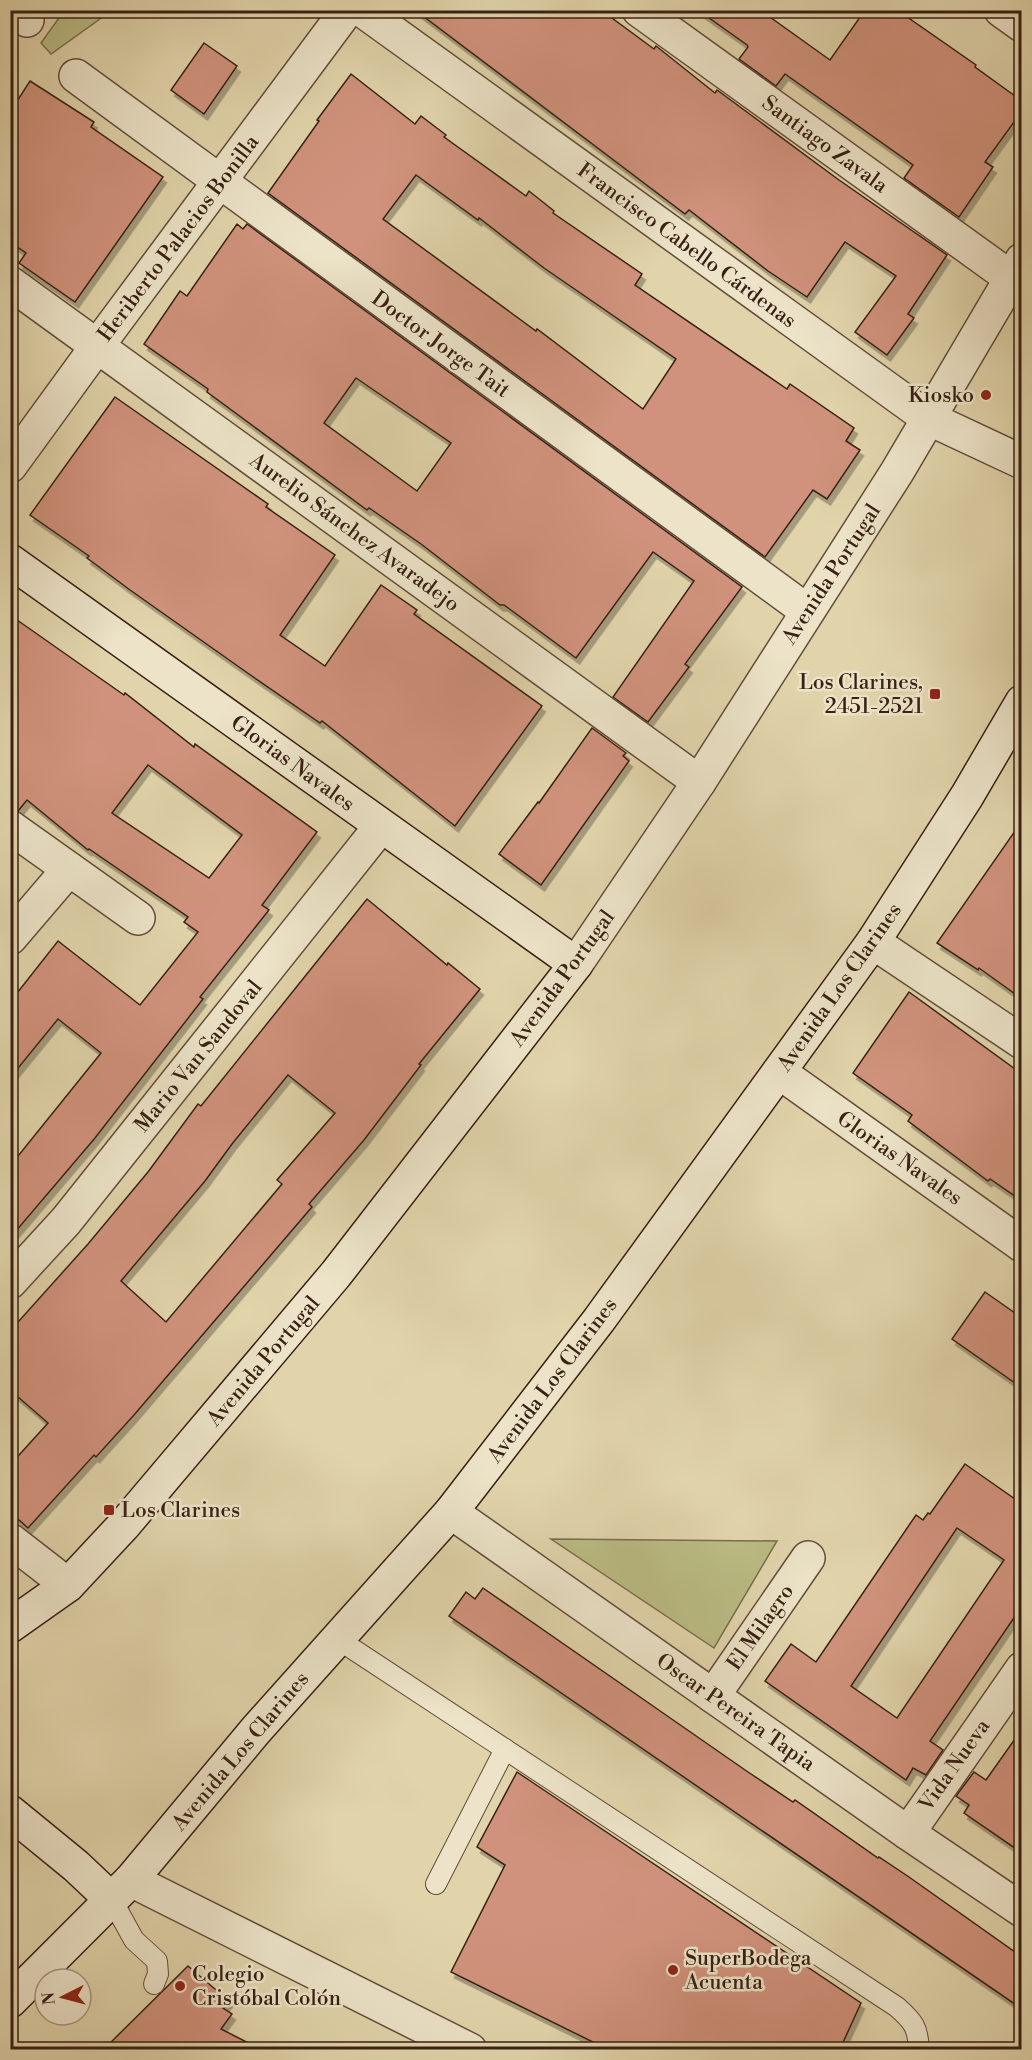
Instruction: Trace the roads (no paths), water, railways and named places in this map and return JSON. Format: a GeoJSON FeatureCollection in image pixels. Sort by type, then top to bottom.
{"type":"FeatureCollection","features":[{"type":"Feature","properties":{"kind":"street","name":"Heriberto Palacios Bonilla"},"geometry":{"type":"LineString","coordinates":[[10,466],[347,10]]}},
{"type":"Feature","properties":{"kind":"street","name":"Francisco Cabello Cárdenas"},"geometry":{"type":"LineString","coordinates":[[362,10],[928,418],[1022,462]]}},
{"type":"Feature","properties":{"kind":"street","name":"Santiago Zavala"},"geometry":{"type":"LineString","coordinates":[[639,10],[1016,269]]}},
{"type":"Feature","properties":{"kind":"street"},"geometry":{"type":"LineString","coordinates":[[1001,10],[1022,25]]}},
{"type":"Feature","properties":{"kind":"street","name":"Doctor Jorge Tait"},"geometry":{"type":"LineString","coordinates":[[76,76],[807,611]]}},
{"type":"Feature","properties":{"kind":"street","name":"Avenida Portugal"},"geometry":{"type":"LineString","coordinates":[[10,1626],[68,1585],[124,1525],[336,1275],[576,964],[699,782],[897,472],[1016,269]]}},
{"type":"Feature","properties":{"kind":"street","name":"Aurelio Sánchez Avaradejo"},"geometry":{"type":"LineString","coordinates":[[10,283],[699,782]]}},
{"type":"Feature","properties":{"kind":"street","name":"Glorias Navales"},"geometry":{"type":"LineString","coordinates":[[10,561],[576,964]]}},
{"type":"Feature","properties":{"kind":"street","name":"Avenida Los Clarines"},"geometry":{"type":"LineString","coordinates":[[10,2001],[122,1890],[336,1638],[451,1512],[599,1320],[873,942],[967,796],[1022,702]]}},
{"type":"Feature","properties":{"kind":"street","name":"Mario Van Sandoval"},"geometry":{"type":"LineString","coordinates":[[10,1282],[66,1221],[381,826]]}},
{"type":"Feature","properties":{"kind":"street"},"geometry":{"type":"LineString","coordinates":[[10,827],[138,918]]}},
{"type":"Feature","properties":{"kind":"street"},"geometry":{"type":"LineString","coordinates":[[10,938],[69,869]]}},
{"type":"Feature","properties":{"kind":"street"},"geometry":{"type":"LineString","coordinates":[[873,942],[1022,1042]]}},
{"type":"Feature","properties":{"kind":"street","name":"Glorias Navales"},"geometry":{"type":"LineString","coordinates":[[779,1072],[1022,1245]]}},
{"type":"Feature","properties":{"kind":"street","name":"Oscar Pereira Tapia"},"geometry":{"type":"LineString","coordinates":[[451,1512],[908,1833],[1022,1910]]}},
{"type":"Feature","properties":{"kind":"street"},"geometry":{"type":"LineString","coordinates":[[10,1540],[68,1585]]}},
{"type":"Feature","properties":{"kind":"street","name":"El Milagro"},"geometry":{"type":"LineString","coordinates":[[713,1696],[808,1558]]}},
{"type":"Feature","properties":{"kind":"street","name":"Vida Nueva"},"geometry":{"type":"LineString","coordinates":[[908,1833],[1022,1669]]}},
{"type":"Feature","properties":{"kind":"street"},"geometry":{"type":"LineString","coordinates":[[10,1812],[76,1866],[122,1890],[470,2049]]}},
{"type":"Feature","properties":{"kind":"lane"},"geometry":{"type":"LineString","coordinates":[[336,1638],[897,2007],[913,2022],[918,2035],[919,2049]]}},
{"type":"Feature","properties":{"kind":"lane"},"geometry":{"type":"LineString","coordinates":[[436,1884],[505,1749]]}},
{"type":"Feature","properties":{"kind":"lane"},"geometry":{"type":"LineString","coordinates":[[122,1890],[134,1940],[157,1961],[158,1974],[154,1984]]}},
{"type":"Feature","properties":{"kind":"place","name":"Kiosko"},"geometry":{"type":"Point","coordinates":[986,395]}},
{"type":"Feature","properties":{"kind":"place","name":"Los Clarines, 2451-2521"},"geometry":{"type":"Point","coordinates":[935,694]}},
{"type":"Feature","properties":{"kind":"place","name":"Los Clarines"},"geometry":{"type":"Point","coordinates":[109,1510]}},
{"type":"Feature","properties":{"kind":"place","name":"SuperBodega Acuenta"},"geometry":{"type":"Point","coordinates":[673,1970]}},
{"type":"Feature","properties":{"kind":"place","name":"Colegio Cristóbal Colón"},"geometry":{"type":"Point","coordinates":[180,1986]}}]}
